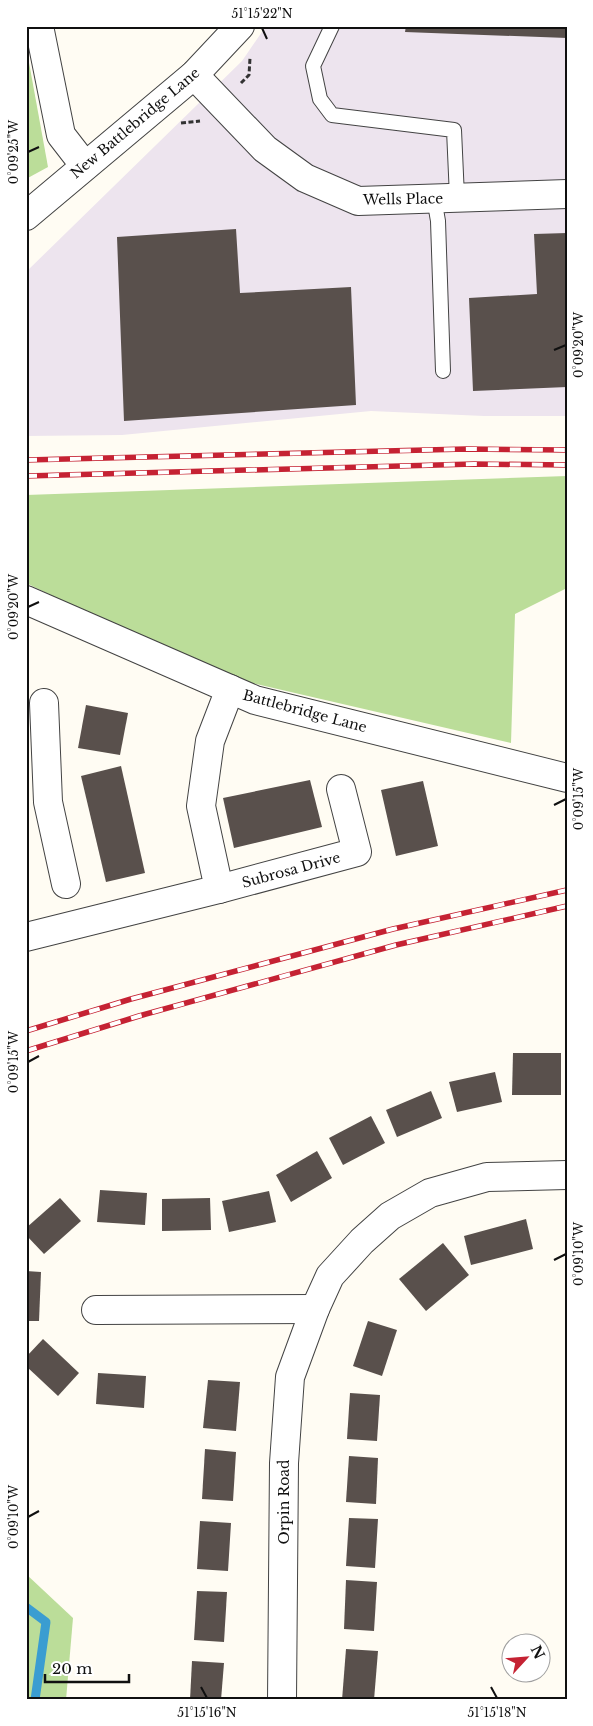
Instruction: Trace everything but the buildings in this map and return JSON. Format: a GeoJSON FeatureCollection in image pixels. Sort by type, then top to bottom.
{"type":"FeatureCollection","features":[{"type":"Feature","properties":{"kind":"street"},"geometry":{"type":"LineString","coordinates":[[39,26],[60,135],[85,166]]}},
{"type":"Feature","properties":{"kind":"street","name":"New Battlebridge Lane"},"geometry":{"type":"LineString","coordinates":[[26,216],[194,75],[240,26]]}},
{"type":"Feature","properties":{"kind":"street","name":"Wells Place"},"geometry":{"type":"LineString","coordinates":[[194,75],[265,149],[305,178],[358,201],[567,194]]}},
{"type":"Feature","properties":{"kind":"street","name":"Battlebridge Lane"},"geometry":{"type":"LineString","coordinates":[[26,600],[255,700],[567,778]]}},
{"type":"Feature","properties":{"kind":"street"},"geometry":{"type":"LineString","coordinates":[[219,889],[201,806],[210,742],[230,690]]}},
{"type":"Feature","properties":{"kind":"street"},"geometry":{"type":"LineString","coordinates":[[44,703],[37,805],[66,884]]}},
{"type":"Feature","properties":{"kind":"street","name":"Subrosa Drive"},"geometry":{"type":"LineString","coordinates":[[26,937],[219,889],[357,852],[341,789]]}},
{"type":"Feature","properties":{"kind":"street","name":"Orpin Road"},"geometry":{"type":"LineString","coordinates":[[282,1700],[284,1463],[290,1377],[315,1309],[330,1276],[362,1241],[390,1216],[430,1194],[487,1177],[567,1175]]}},
{"type":"Feature","properties":{"kind":"street"},"geometry":{"type":"LineString","coordinates":[[96,1310],[315,1309]]}},
{"type":"Feature","properties":{"kind":"lane"},"geometry":{"type":"LineString","coordinates":[[332,26],[313,66],[320,99],[332,115],[454,130],[445,198],[438,220],[443,372]]}},
{"type":"Feature","properties":{"kind":"shaded area"},"geometry":{"type":"Polygon","coordinates":[[[266,26],[567,26],[567,416],[484,416],[371,411],[122,435],[26,436],[26,272],[242,61],[266,26]]]}},
{"type":"Feature","properties":{"kind":"green space"},"geometry":{"type":"Polygon","coordinates":[[[26,46],[48,167],[26,179],[26,46]]]}},
{"type":"Feature","properties":{"kind":"green space"},"geometry":{"type":"Polygon","coordinates":[[[567,476],[567,588],[515,614],[511,743],[213,674],[26,583],[26,495],[567,476]]]}},
{"type":"Feature","properties":{"kind":"green space"},"geometry":{"type":"Polygon","coordinates":[[[26,1574],[73,1618],[66,1700],[26,1700],[26,1574]]]}},
{"type":"Feature","properties":{"kind":"waterway"},"geometry":{"type":"LineString","coordinates":[[26,1607],[46,1622],[35,1700]]}},
{"type":"Feature","properties":{"kind":"railway"},"geometry":{"type":"LineString","coordinates":[[26,460],[466,449],[567,450]]}},
{"type":"Feature","properties":{"kind":"railway"},"geometry":{"type":"LineString","coordinates":[[26,476],[474,464],[567,465]]}},
{"type":"Feature","properties":{"kind":"railway"},"geometry":{"type":"LineString","coordinates":[[26,1031],[131,999],[393,929],[567,890]]}},
{"type":"Feature","properties":{"kind":"railway"},"geometry":{"type":"LineString","coordinates":[[26,1051],[139,1016],[396,945],[567,906]]}}]}
